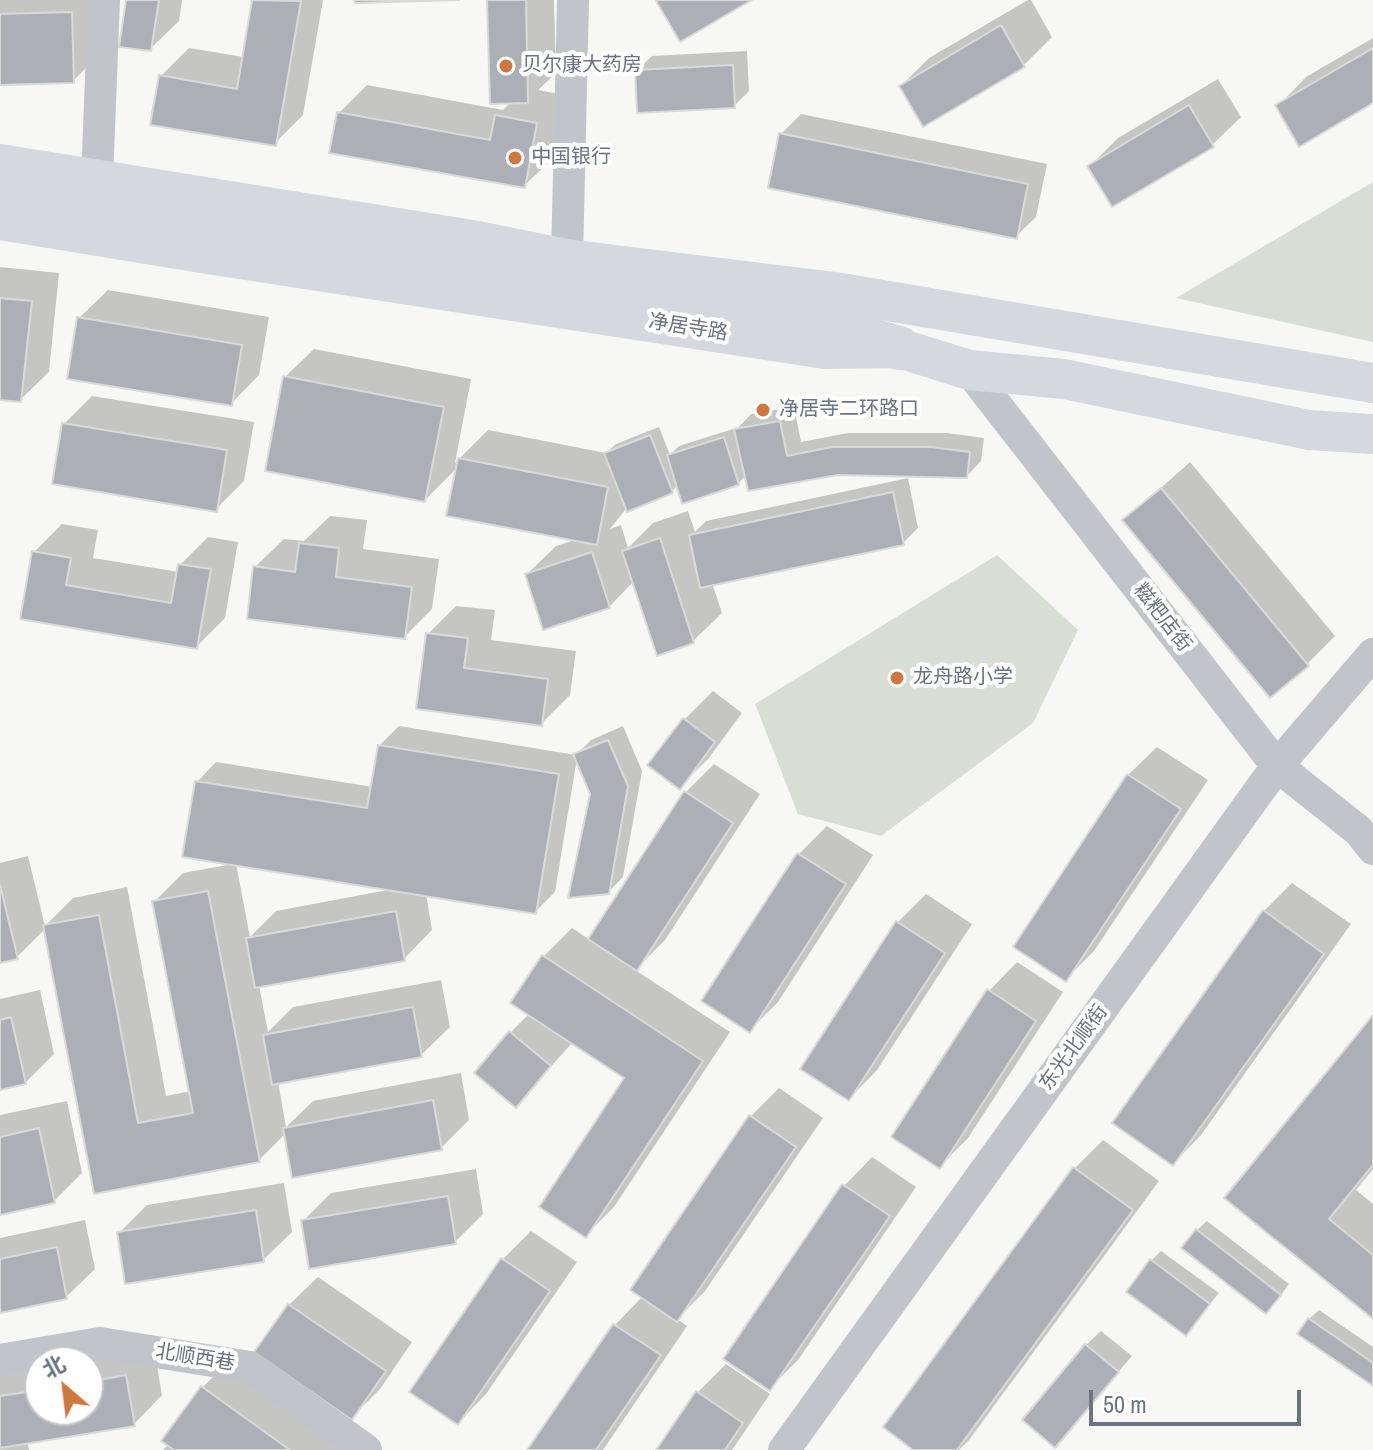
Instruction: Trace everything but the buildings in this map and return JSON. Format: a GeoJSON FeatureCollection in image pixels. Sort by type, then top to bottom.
{"type":"FeatureCollection","features":[{"type":"Feature","properties":{"kind":"highway"},"geometry":{"type":"LineString","coordinates":[[0,196],[39,199],[452,259],[845,332],[899,348]]}},
{"type":"Feature","properties":{"kind":"main road"},"geometry":{"type":"LineString","coordinates":[[0,164],[478,241],[567,259],[835,292],[1373,383]]}},
{"type":"Feature","properties":{"kind":"main road","name":"净居寺路"},"geometry":{"type":"LineString","coordinates":[[0,220],[825,349],[899,348],[969,370],[1064,379],[1309,430],[1373,434]]}},
{"type":"Feature","properties":{"kind":"street"},"geometry":{"type":"LineString","coordinates":[[97,180],[104,0]]}},
{"type":"Feature","properties":{"kind":"street"},"geometry":{"type":"LineString","coordinates":[[567,259],[573,0]]}},
{"type":"Feature","properties":{"kind":"street","name":"糍粑店街"},"geometry":{"type":"LineString","coordinates":[[969,370],[1277,766],[1368,839]]}},
{"type":"Feature","properties":{"kind":"street","name":"东光北顺街"},"geometry":{"type":"LineString","coordinates":[[784,1450],[1277,766],[1373,654]]}},
{"type":"Feature","properties":{"kind":"street","name":"北顺西巷"},"geometry":{"type":"LineString","coordinates":[[0,1360],[100,1343],[250,1367],[366,1450]]}},
{"type":"Feature","properties":{"kind":"shaded area"},"geometry":{"type":"Polygon","coordinates":[[[1373,182],[1373,342],[1176,298],[1373,182]]]}},
{"type":"Feature","properties":{"kind":"shaded area"},"geometry":{"type":"Polygon","coordinates":[[[997,555],[1078,630],[1033,723],[881,836],[798,814],[755,704],[997,555]]]}},
{"type":"Feature","properties":{"kind":"place","name":"贝尔康大药房"},"geometry":{"type":"Point","coordinates":[506,66]}},
{"type":"Feature","properties":{"kind":"place","name":"中国银行"},"geometry":{"type":"Point","coordinates":[515,158]}},
{"type":"Feature","properties":{"kind":"place","name":"净居寺二环路口"},"geometry":{"type":"Point","coordinates":[763,410]}},
{"type":"Feature","properties":{"kind":"place","name":"龙舟路小学"},"geometry":{"type":"Point","coordinates":[897,678]}}]}
